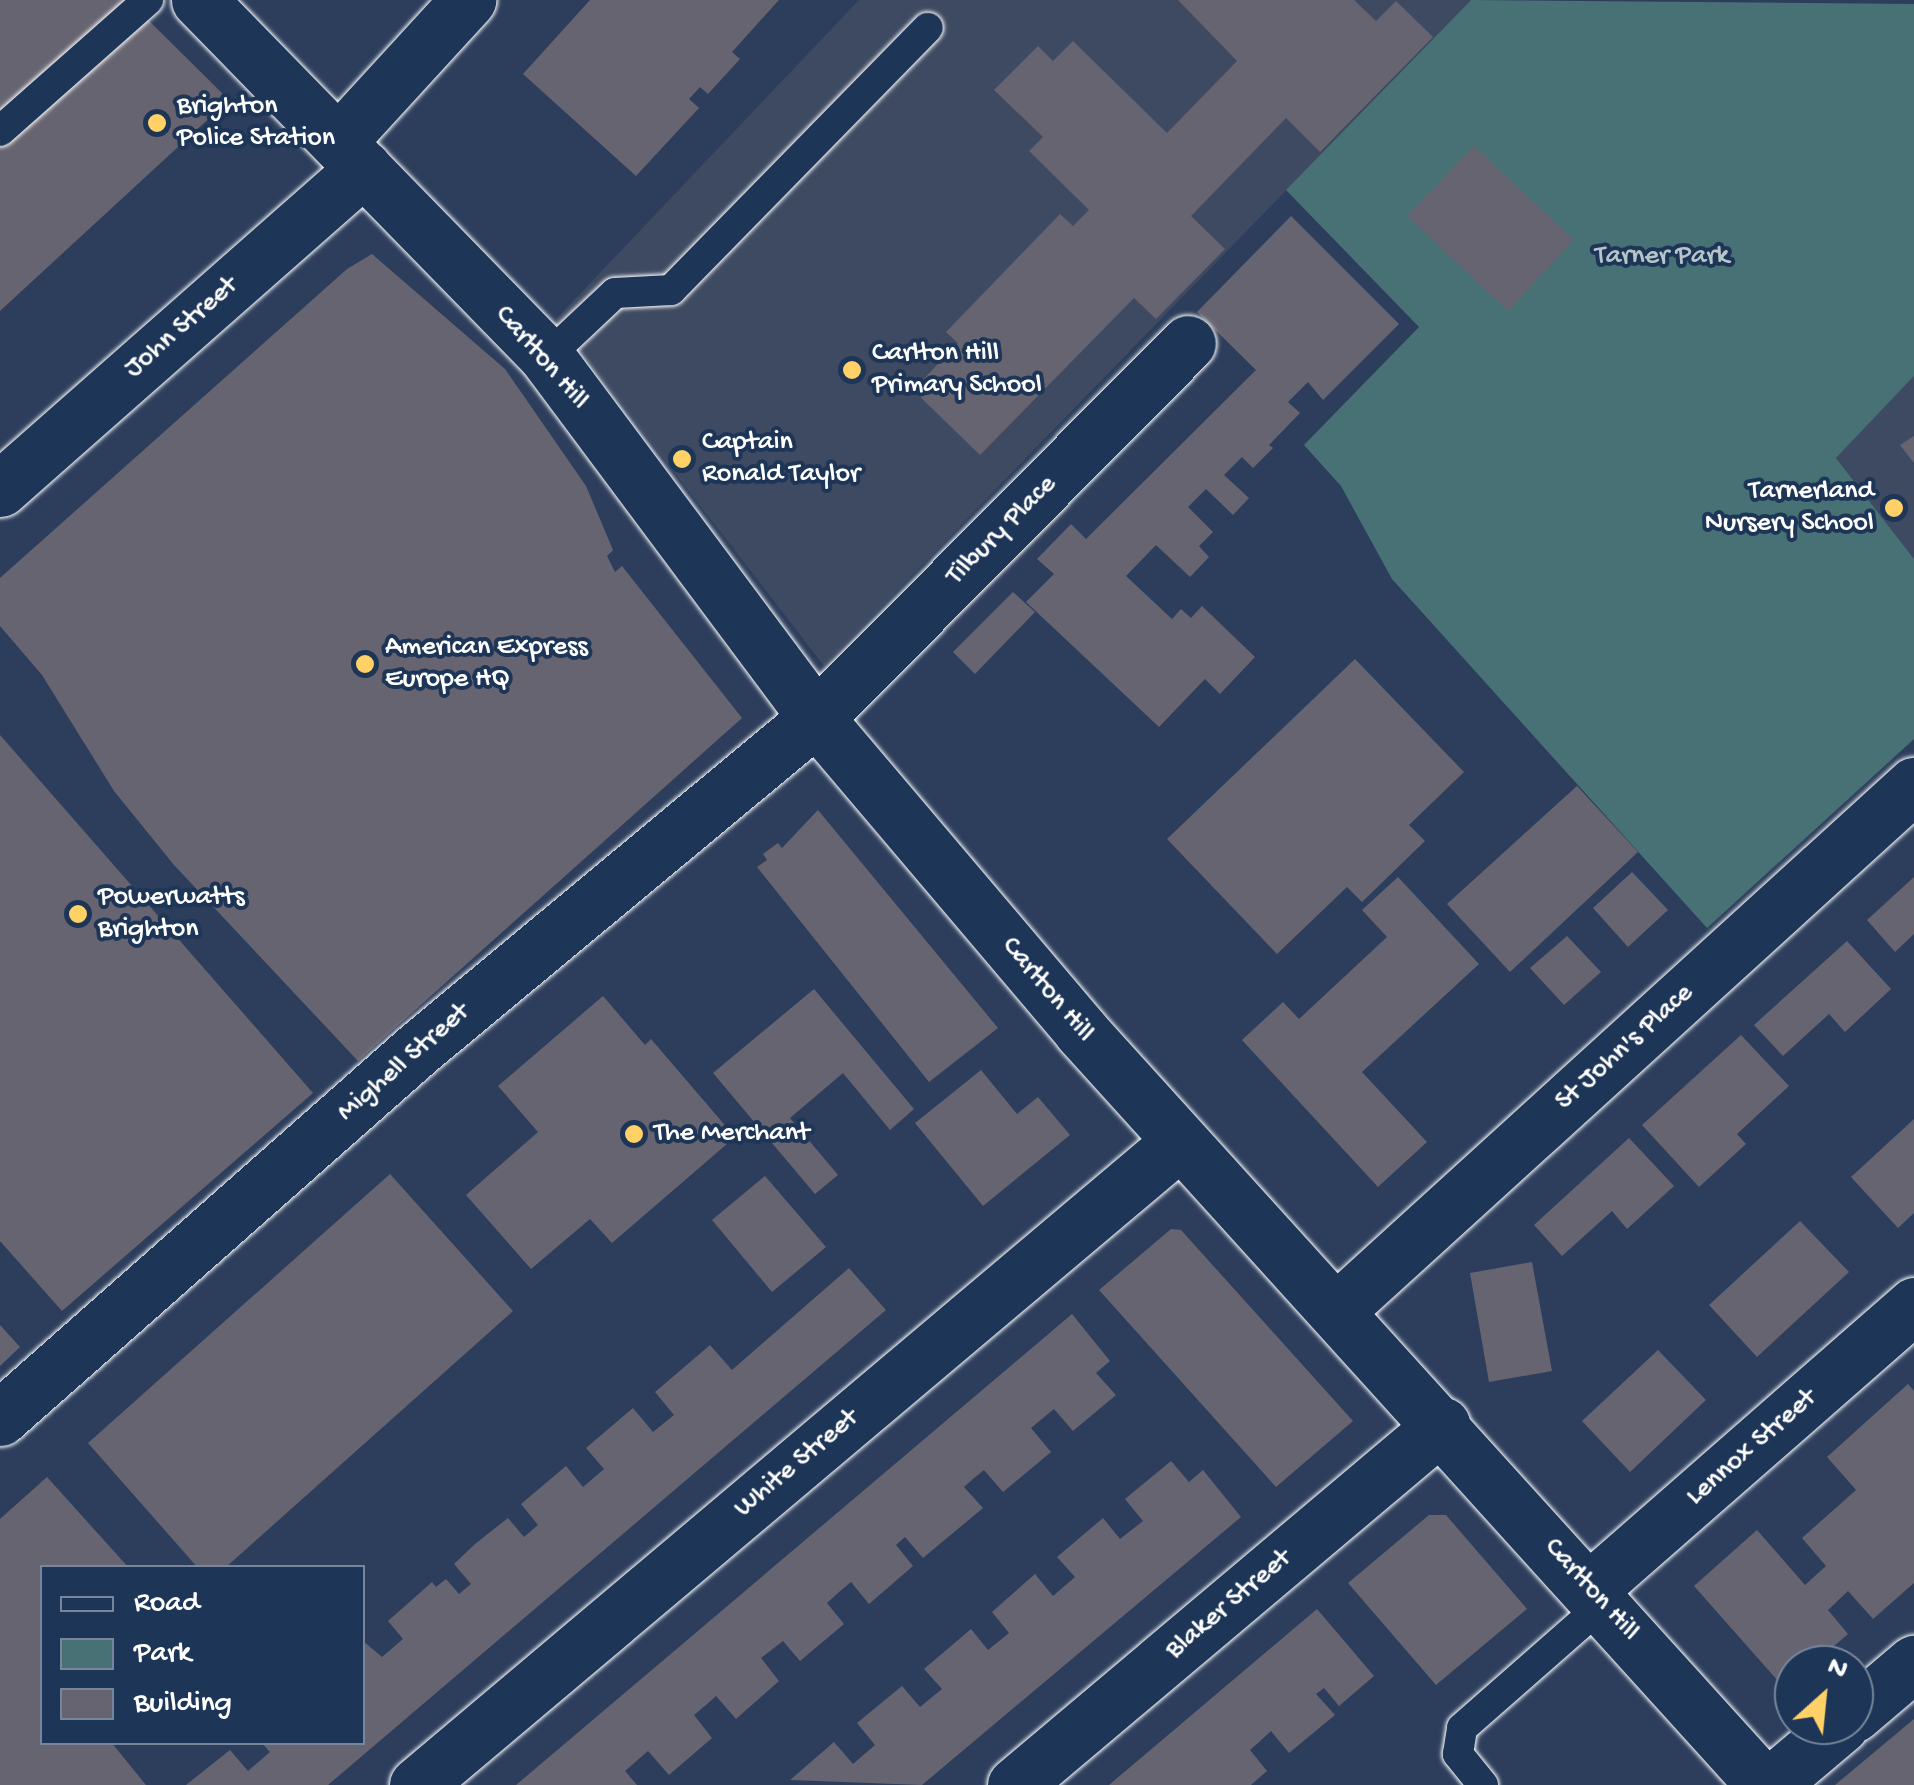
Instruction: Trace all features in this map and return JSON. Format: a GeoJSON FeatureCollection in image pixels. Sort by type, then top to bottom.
{"type":"FeatureCollection","features":[{"type":"Feature","properties":{"kind":"street","name":"Carlton Hill"},"geometry":{"type":"LineString","coordinates":[[200,0],[547,357],[816,718],[1178,1144],[1442,1424],[1767,1785]]}},
{"type":"Feature","properties":{"kind":"street","name":"John Street"},"geometry":{"type":"LineString","coordinates":[[0,488],[351,155],[468,0]]}},
{"type":"Feature","properties":{"kind":"street","name":"Tilbury Place"},"geometry":{"type":"LineString","coordinates":[[816,718],[1188,343]]}},
{"type":"Feature","properties":{"kind":"street","name":"Mighell Street"},"geometry":{"type":"LineString","coordinates":[[0,1418],[419,1048],[816,718]]}},
{"type":"Feature","properties":{"kind":"street","name":"St John's Place"},"geometry":{"type":"LineString","coordinates":[[1336,1311],[1914,785]]}},
{"type":"Feature","properties":{"kind":"street","name":"White Street"},"geometry":{"type":"LineString","coordinates":[[417,1785],[1178,1144]]}},
{"type":"Feature","properties":{"kind":"street","name":"Lennox Street"},"geometry":{"type":"LineString","coordinates":[[1596,1596],[1914,1305]]}},
{"type":"Feature","properties":{"kind":"street","name":"Blaker Street"},"geometry":{"type":"LineString","coordinates":[[1015,1785],[1442,1424]]}},
{"type":"Feature","properties":{"kind":"street"},"geometry":{"type":"LineString","coordinates":[[1874,1697],[1914,1662]]}},
{"type":"Feature","properties":{"kind":"street"},"geometry":{"type":"LineString","coordinates":[[1767,1785],[1816,1745]]}},
{"type":"Feature","properties":{"kind":"lane"},"geometry":{"type":"LineString","coordinates":[[0,131],[148,0]]}},
{"type":"Feature","properties":{"kind":"lane"},"geometry":{"type":"LineString","coordinates":[[547,357],[615,293],[670,290],[928,28]]}},
{"type":"Feature","properties":{"kind":"lane"},"geometry":{"type":"LineString","coordinates":[[1482,1785],[1458,1754],[1462,1728],[1596,1596]]}},
{"type":"Feature","properties":{"kind":"shaded area","name":"Carlton Hill Primary School"},"geometry":{"type":"Polygon","coordinates":[[[859,0],[1471,0],[824,666],[556,319],[859,0]]]}},
{"type":"Feature","properties":{"kind":"shaded area","name":"Tarnerland Nursery School"},"geometry":{"type":"Polygon","coordinates":[[[1914,376],[1914,559],[1836,458],[1914,376]]]}},
{"type":"Feature","properties":{"kind":"green space","name":"Tarner Park"},"geometry":{"type":"Polygon","coordinates":[[[1471,0],[1914,4],[1914,376],[1836,458],[1914,559],[1914,739],[1707,928],[1392,579],[1341,486],[1304,445],[1419,327],[1286,190],[1471,0]]]}},
{"type":"Feature","properties":{"kind":"building"},"geometry":{"type":"Polygon","coordinates":[[[0,0],[128,0],[229,100],[0,311],[0,0]]]}},
{"type":"Feature","properties":{"kind":"building"},"geometry":{"type":"Polygon","coordinates":[[[590,0],[779,0],[732,52],[740,59],[708,94],[700,87],[689,99],[699,108],[636,176],[523,74],[590,0]]]}},
{"type":"Feature","properties":{"kind":"building"},"geometry":{"type":"Polygon","coordinates":[[[1178,0],[1354,0],[1376,21],[1396,1],[1433,37],[1320,152],[1286,118],[1191,216],[1225,249],[1156,319],[1134,298],[980,455],[913,390],[958,343],[946,332],[1060,214],[1073,226],[1089,210],[1029,151],[1043,137],[994,90],[1038,46],[1053,61],[1073,41],[1167,133],[1237,61],[1178,0]]]}},
{"type":"Feature","properties":{"kind":"building"},"geometry":{"type":"Polygon","coordinates":[[[1474,146],[1574,240],[1508,311],[1407,216],[1474,146]]]}},
{"type":"Feature","properties":{"kind":"building"},"geometry":{"type":"Polygon","coordinates":[[[1291,216],[1399,324],[1323,400],[1308,382],[1288,402],[1300,413],[1269,445],[1273,448],[1253,468],[1242,457],[1224,475],[1249,498],[1233,515],[1206,489],[1188,507],[1213,532],[1199,546],[1209,557],[1190,577],[1156,545],[1126,576],[1172,619],[1181,609],[1191,618],[1202,606],[1255,657],[1220,694],[1205,679],[1159,727],[1026,602],[1054,574],[1037,559],[1071,524],[1086,539],[1256,370],[1197,312],[1291,216]]]}},
{"type":"Feature","properties":{"kind":"building","name":"American Express Europe HQ"},"geometry":{"type":"Polygon","coordinates":[[[372,254],[505,369],[586,486],[613,550],[607,556],[615,572],[622,566],[742,718],[358,1061],[174,865],[114,791],[42,675],[0,626],[0,578],[347,269],[372,254]]]}},
{"type":"Feature","properties":{"kind":"building"},"geometry":{"type":"Polygon","coordinates":[[[1914,436],[1914,463],[1900,445],[1914,436]]]}},
{"type":"Feature","properties":{"kind":"building"},"geometry":{"type":"Polygon","coordinates":[[[1013,592],[1035,612],[975,674],[953,652],[1013,592]]]}},
{"type":"Feature","properties":{"kind":"building"},"geometry":{"type":"Polygon","coordinates":[[[1355,659],[1464,772],[1409,825],[1425,841],[1362,902],[1347,887],[1277,954],[1167,839],[1355,659]]]}},
{"type":"Feature","properties":{"kind":"building","name":"Powerwatts Brighton"},"geometry":{"type":"Polygon","coordinates":[[[0,735],[313,1093],[62,1311],[0,1241],[0,735]]]}},
{"type":"Feature","properties":{"kind":"building"},"geometry":{"type":"Polygon","coordinates":[[[1577,786],[1638,852],[1510,972],[1447,904],[1577,786]]]}},
{"type":"Feature","properties":{"kind":"building"},"geometry":{"type":"Polygon","coordinates":[[[818,810],[998,1028],[929,1082],[757,867],[767,860],[763,854],[778,843],[782,848],[818,810]]]}},
{"type":"Feature","properties":{"kind":"building"},"geometry":{"type":"Polygon","coordinates":[[[1632,872],[1668,910],[1628,947],[1593,908],[1632,872]]]}},
{"type":"Feature","properties":{"kind":"building"},"geometry":{"type":"Polygon","coordinates":[[[1398,877],[1479,964],[1362,1072],[1427,1142],[1378,1187],[1242,1040],[1283,1002],[1299,1019],[1387,937],[1362,910],[1398,877]]]}},
{"type":"Feature","properties":{"kind":"building"},"geometry":{"type":"Polygon","coordinates":[[[1914,877],[1914,934],[1895,952],[1867,920],[1914,877]]]}},
{"type":"Feature","properties":{"kind":"building"},"geometry":{"type":"Polygon","coordinates":[[[1567,936],[1601,972],[1564,1005],[1530,968],[1567,936]]]}},
{"type":"Feature","properties":{"kind":"building"},"geometry":{"type":"Polygon","coordinates":[[[1847,941],[1891,989],[1845,1032],[1829,1014],[1783,1056],[1754,1025],[1847,941]]]}},
{"type":"Feature","properties":{"kind":"building"},"geometry":{"type":"Polygon","coordinates":[[[814,989],[914,1109],[890,1130],[843,1073],[790,1118],[838,1175],[815,1194],[713,1073],[814,989]]]}},
{"type":"Feature","properties":{"kind":"building","name":"The Merchant"},"geometry":{"type":"Polygon","coordinates":[[[603,996],[645,1045],[651,1039],[735,1137],[612,1243],[590,1219],[531,1269],[466,1195],[538,1132],[498,1086],[603,996]]]}},
{"type":"Feature","properties":{"kind":"building"},"geometry":{"type":"Polygon","coordinates":[[[1741,1035],[1789,1086],[1737,1134],[1746,1144],[1699,1187],[1642,1125],[1741,1035]]]}},
{"type":"Feature","properties":{"kind":"building"},"geometry":{"type":"Polygon","coordinates":[[[981,1070],[1017,1114],[1038,1097],[1070,1135],[983,1206],[915,1123],[981,1070]]]}},
{"type":"Feature","properties":{"kind":"building"},"geometry":{"type":"Polygon","coordinates":[[[1914,1119],[1914,1213],[1898,1228],[1851,1177],[1914,1119]]]}},
{"type":"Feature","properties":{"kind":"building"},"geometry":{"type":"Polygon","coordinates":[[[1629,1138],[1674,1186],[1627,1229],[1612,1211],[1562,1256],[1534,1225],[1629,1138]]]}},
{"type":"Feature","properties":{"kind":"building"},"geometry":{"type":"Polygon","coordinates":[[[390,1174],[513,1311],[228,1565],[195,1565],[88,1443],[390,1174]]]}},
{"type":"Feature","properties":{"kind":"building"},"geometry":{"type":"Polygon","coordinates":[[[765,1176],[826,1247],[772,1292],[712,1220],[765,1176]]]}},
{"type":"Feature","properties":{"kind":"building"},"geometry":{"type":"Polygon","coordinates":[[[1800,1221],[1849,1272],[1757,1357],[1709,1305],[1800,1221]]]}},
{"type":"Feature","properties":{"kind":"building"},"geometry":{"type":"Polygon","coordinates":[[[1171,1229],[1181,1230],[1353,1421],[1276,1487],[1099,1290],[1171,1229]]]}},
{"type":"Feature","properties":{"kind":"building"},"geometry":{"type":"Polygon","coordinates":[[[1532,1262],[1552,1371],[1489,1382],[1470,1273],[1532,1262]]]}},
{"type":"Feature","properties":{"kind":"building"},"geometry":{"type":"Polygon","coordinates":[[[849,1268],[886,1310],[328,1785],[186,1785],[230,1750],[248,1771],[270,1752],[264,1745],[365,1745],[365,1643],[382,1657],[403,1639],[388,1621],[432,1582],[436,1587],[446,1579],[459,1594],[471,1584],[454,1564],[508,1518],[524,1537],[538,1525],[521,1504],[566,1466],[583,1487],[604,1469],[586,1448],[633,1408],[653,1432],[674,1415],[655,1392],[710,1345],[732,1370],[849,1268]]]}},
{"type":"Feature","properties":{"kind":"building"},"geometry":{"type":"Polygon","coordinates":[[[1072,1314],[1110,1361],[1096,1373],[1116,1395],[1073,1431],[1054,1409],[1031,1428],[1051,1452],[1003,1492],[984,1470],[973,1479],[964,1487],[983,1508],[923,1558],[905,1537],[896,1545],[913,1566],[869,1604],[851,1582],[839,1592],[827,1603],[844,1624],[800,1661],[783,1641],[761,1658],[779,1681],[736,1719],[716,1696],[694,1715],[712,1738],[669,1775],[648,1751],[625,1771],[637,1785],[516,1785],[1072,1314]]]}},
{"type":"Feature","properties":{"kind":"building"},"geometry":{"type":"Polygon","coordinates":[[[0,1325],[20,1347],[0,1366],[0,1325]]]}},
{"type":"Feature","properties":{"kind":"building"},"geometry":{"type":"Polygon","coordinates":[[[1658,1350],[1706,1400],[1630,1472],[1582,1421],[1658,1350]]]}},
{"type":"Feature","properties":{"kind":"building"},"geometry":{"type":"Polygon","coordinates":[[[1908,1384],[1914,1391],[1914,1583],[1873,1619],[1848,1591],[1828,1610],[1848,1634],[1835,1645],[1774,1645],[1774,1677],[1694,1586],[1757,1530],[1805,1585],[1826,1566],[1802,1538],[1856,1490],[1827,1457],[1908,1384]]]}},
{"type":"Feature","properties":{"kind":"building"},"geometry":{"type":"Polygon","coordinates":[[[1171,1461],[1189,1482],[1203,1470],[1241,1517],[922,1785],[790,1780],[834,1742],[853,1764],[875,1745],[857,1723],[902,1686],[920,1707],[942,1689],[924,1669],[971,1629],[988,1650],[1009,1633],[992,1612],[1035,1574],[1053,1596],[1075,1577],[1057,1557],[1103,1518],[1120,1539],[1143,1521],[1125,1499],[1171,1461]]]}},
{"type":"Feature","properties":{"kind":"building"},"geometry":{"type":"Polygon","coordinates":[[[47,1477],[126,1565],[40,1565],[40,1745],[113,1745],[146,1785],[0,1785],[0,1519],[47,1477]]]}},
{"type":"Feature","properties":{"kind":"building"},"geometry":{"type":"Polygon","coordinates":[[[1429,1515],[1446,1515],[1527,1609],[1436,1685],[1348,1583],[1429,1515]]]}},
{"type":"Feature","properties":{"kind":"building"},"geometry":{"type":"Polygon","coordinates":[[[1317,1609],[1374,1676],[1339,1706],[1324,1688],[1316,1694],[1335,1715],[1289,1753],[1271,1731],[1250,1750],[1267,1771],[1251,1785],[1109,1785],[1317,1609]]]}},
{"type":"Feature","properties":{"kind":"building"},"geometry":{"type":"Polygon","coordinates":[[[1914,1719],[1914,1785],[1835,1785],[1914,1719]]]}},
{"type":"Feature","properties":{"kind":"place","name":"Brighton Police Station"},"geometry":{"type":"Point","coordinates":[157,123]}},
{"type":"Feature","properties":{"kind":"place","name":"Carlton Hill Primary School"},"geometry":{"type":"Point","coordinates":[852,370]}},
{"type":"Feature","properties":{"kind":"place","name":"Captain Ronald Taylor"},"geometry":{"type":"Point","coordinates":[682,459]}},
{"type":"Feature","properties":{"kind":"place","name":"Tarnerland Nursery School"},"geometry":{"type":"Point","coordinates":[1894,508]}},
{"type":"Feature","properties":{"kind":"place","name":"American Express Europe HQ"},"geometry":{"type":"Point","coordinates":[365,664]}},
{"type":"Feature","properties":{"kind":"place","name":"Powerwatts Brighton"},"geometry":{"type":"Point","coordinates":[78,914]}},
{"type":"Feature","properties":{"kind":"place","name":"The Merchant"},"geometry":{"type":"Point","coordinates":[634,1134]}}]}
